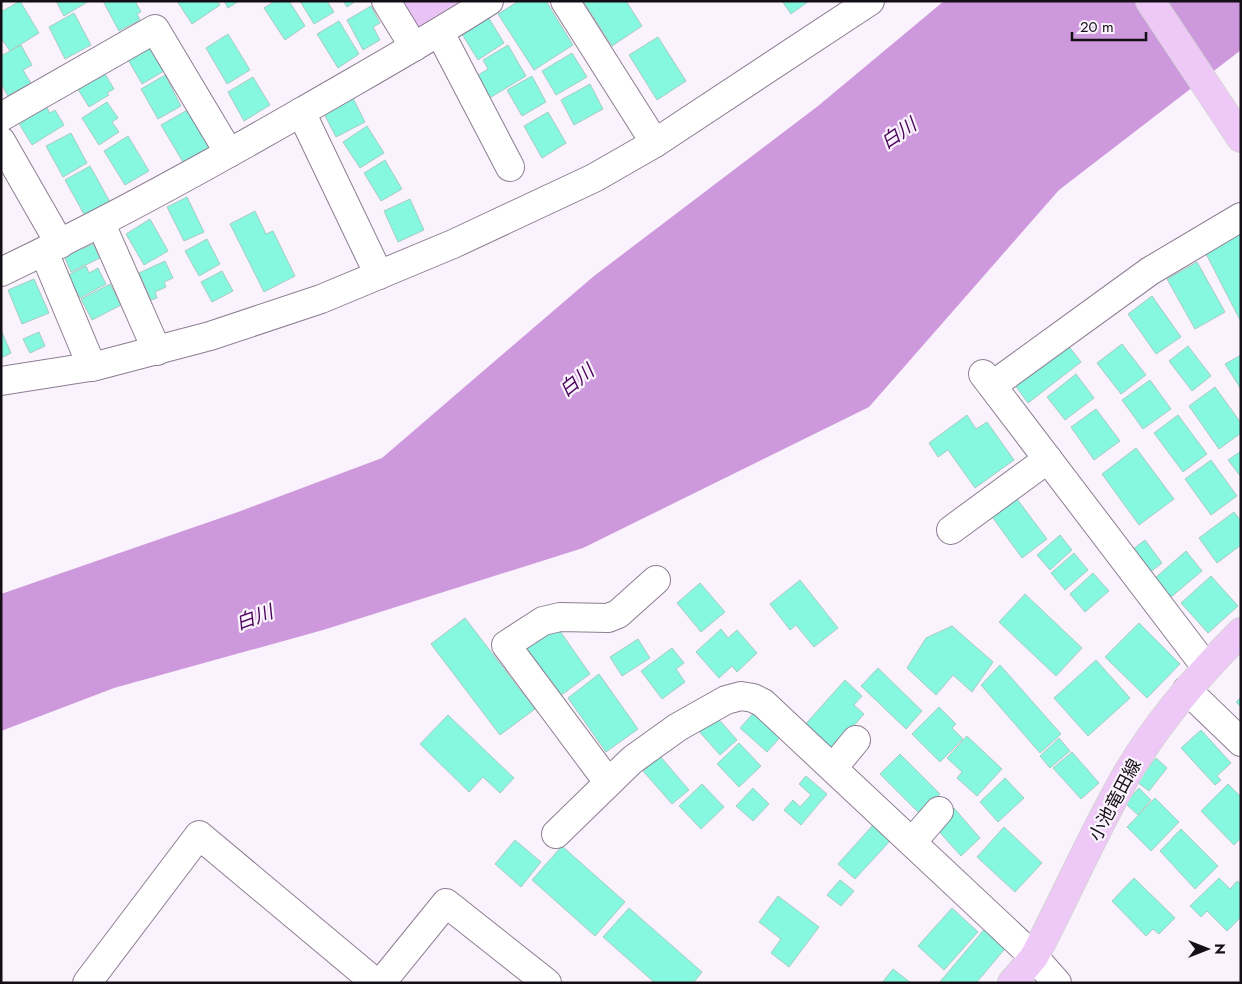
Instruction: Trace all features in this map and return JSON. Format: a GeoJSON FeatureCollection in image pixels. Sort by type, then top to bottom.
{"type":"FeatureCollection","features":[{"type":"Feature","properties":{"kind":"main road"},"geometry":{"type":"LineString","coordinates":[[1150,1],[1241,138]]}},
{"type":"Feature","properties":{"kind":"main road","name":"小池竜田線"},"geometry":{"type":"LineString","coordinates":[[1012,983],[1034,957],[1127,774],[1152,736],[1187,690],[1206,667],[1241,632]]}},
{"type":"Feature","properties":{"kind":"street"},"geometry":{"type":"LineString","coordinates":[[386,1],[414,48]]}},
{"type":"Feature","properties":{"kind":"street"},"geometry":{"type":"LineString","coordinates":[[1,272],[101,224],[229,153],[440,33],[489,1]]}},
{"type":"Feature","properties":{"kind":"street"},"geometry":{"type":"LineString","coordinates":[[565,1],[655,143]]}},
{"type":"Feature","properties":{"kind":"street"},"geometry":{"type":"LineString","coordinates":[[1,381],[92,367],[157,351],[280,313],[453,244],[594,178],[655,143],[870,1]]}},
{"type":"Feature","properties":{"kind":"street"},"geometry":{"type":"LineString","coordinates":[[1,117],[154,28],[229,153]]}},
{"type":"Feature","properties":{"kind":"street"},"geometry":{"type":"LineString","coordinates":[[440,33],[510,167]]}},
{"type":"Feature","properties":{"kind":"street"},"geometry":{"type":"LineString","coordinates":[[301,112],[379,275]]}},
{"type":"Feature","properties":{"kind":"street"},"geometry":{"type":"LineString","coordinates":[[1,141],[52,248],[92,367]]}},
{"type":"Feature","properties":{"kind":"street"},"geometry":{"type":"LineString","coordinates":[[1206,667],[988,380],[1150,271],[1241,217]]}},
{"type":"Feature","properties":{"kind":"street"},"geometry":{"type":"LineString","coordinates":[[101,224],[157,351]]}},
{"type":"Feature","properties":{"kind":"street"},"geometry":{"type":"LineString","coordinates":[[952,530],[1048,459]]}},
{"type":"Feature","properties":{"kind":"street"},"geometry":{"type":"LineString","coordinates":[[608,782],[506,645],[543,621],[560,617],[608,618],[618,614],[656,580]]}},
{"type":"Feature","properties":{"kind":"street"},"geometry":{"type":"LineString","coordinates":[[1187,690],[1241,742]]}},
{"type":"Feature","properties":{"kind":"street"},"geometry":{"type":"LineString","coordinates":[[556,834],[632,760],[663,737],[726,700],[741,696],[753,698],[763,703],[833,768],[1034,957],[1058,983]]}},
{"type":"Feature","properties":{"kind":"street"},"geometry":{"type":"LineString","coordinates":[[833,768],[856,740]]}},
{"type":"Feature","properties":{"kind":"street"},"geometry":{"type":"LineString","coordinates":[[912,842],[939,811]]}},
{"type":"Feature","properties":{"kind":"street"},"geometry":{"type":"LineString","coordinates":[[87,983],[199,835],[376,983]]}},
{"type":"Feature","properties":{"kind":"street"},"geometry":{"type":"LineString","coordinates":[[381,983],[446,904],[547,983]]}},
{"type":"Feature","properties":{"kind":"shaded area"},"geometry":{"type":"Polygon","coordinates":[[[394,1],[471,1],[414,34],[394,1]]]}},
{"type":"Feature","properties":{"kind":"water","name":"白川"},"geometry":{"type":"Polygon","coordinates":[[[944,1],[1241,1],[1241,50],[1059,190],[869,407],[583,548],[323,630],[114,688],[1,731],[1,594],[238,512],[382,458],[594,276],[818,106],[944,1]]]}},
{"type":"Feature","properties":{"kind":"building"},"geometry":{"type":"Polygon","coordinates":[[[20,1],[39,33],[10,51],[1,38],[1,12],[20,1]]]}},
{"type":"Feature","properties":{"kind":"building"},"geometry":{"type":"Polygon","coordinates":[[[56,1],[89,1],[64,16],[56,1]]]}},
{"type":"Feature","properties":{"kind":"building"},"geometry":{"type":"Polygon","coordinates":[[[103,1],[135,1],[141,12],[137,14],[140,20],[119,31],[103,1]]]}},
{"type":"Feature","properties":{"kind":"building"},"geometry":{"type":"Polygon","coordinates":[[[177,1],[217,1],[220,5],[192,24],[177,1]]]}},
{"type":"Feature","properties":{"kind":"building"},"geometry":{"type":"Polygon","coordinates":[[[224,1],[239,1],[228,8],[224,1]]]}},
{"type":"Feature","properties":{"kind":"building"},"geometry":{"type":"Polygon","coordinates":[[[275,1],[289,1],[305,26],[285,40],[264,8],[275,1]]]}},
{"type":"Feature","properties":{"kind":"building"},"geometry":{"type":"Polygon","coordinates":[[[300,1],[327,1],[334,12],[314,24],[300,1]]]}},
{"type":"Feature","properties":{"kind":"building"},"geometry":{"type":"Polygon","coordinates":[[[343,1],[356,1],[347,7],[343,1]]]}},
{"type":"Feature","properties":{"kind":"building"},"geometry":{"type":"Polygon","coordinates":[[[519,1],[546,1],[573,45],[534,70],[498,14],[519,1]]]}},
{"type":"Feature","properties":{"kind":"building"},"geometry":{"type":"Polygon","coordinates":[[[583,1],[626,1],[642,26],[612,46],[583,1]]]}},
{"type":"Feature","properties":{"kind":"building"},"geometry":{"type":"Polygon","coordinates":[[[782,1],[809,1],[791,14],[782,1]]]}},
{"type":"Feature","properties":{"kind":"building"},"geometry":{"type":"Polygon","coordinates":[[[371,6],[380,23],[373,27],[380,40],[363,50],[347,20],[371,6]]]}},
{"type":"Feature","properties":{"kind":"building"},"geometry":{"type":"Polygon","coordinates":[[[74,13],[91,45],[65,59],[49,27],[74,13]]]}},
{"type":"Feature","properties":{"kind":"building"},"geometry":{"type":"Polygon","coordinates":[[[487,15],[504,43],[478,60],[460,31],[487,15]]]}},
{"type":"Feature","properties":{"kind":"building"},"geometry":{"type":"Polygon","coordinates":[[[339,21],[359,54],[338,68],[317,34],[339,21]]]}},
{"type":"Feature","properties":{"kind":"building"},"geometry":{"type":"Polygon","coordinates":[[[228,34],[250,70],[227,84],[206,48],[228,34]]]}},
{"type":"Feature","properties":{"kind":"building"},"geometry":{"type":"Polygon","coordinates":[[[658,37],[686,81],[657,100],[629,55],[658,37]]]}},
{"type":"Feature","properties":{"kind":"building"},"geometry":{"type":"Polygon","coordinates":[[[21,45],[32,65],[23,70],[31,83],[8,96],[1,83],[1,56],[21,45]]]}},
{"type":"Feature","properties":{"kind":"building"},"geometry":{"type":"Polygon","coordinates":[[[154,45],[166,70],[142,84],[123,51],[154,45]]]}},
{"type":"Feature","properties":{"kind":"building"},"geometry":{"type":"Polygon","coordinates":[[[508,45],[526,76],[483,102],[470,80],[488,69],[483,60],[508,45]]]}},
{"type":"Feature","properties":{"kind":"building"},"geometry":{"type":"Polygon","coordinates":[[[572,53],[587,77],[556,95],[542,71],[572,53]]]}},
{"type":"Feature","properties":{"kind":"building"},"geometry":{"type":"Polygon","coordinates":[[[94,72],[98,79],[105,74],[114,89],[107,93],[109,95],[89,107],[74,83],[94,72]]]}},
{"type":"Feature","properties":{"kind":"building"},"geometry":{"type":"Polygon","coordinates":[[[165,75],[181,106],[158,119],[141,89],[165,75]]]}},
{"type":"Feature","properties":{"kind":"building"},"geometry":{"type":"Polygon","coordinates":[[[532,76],[546,102],[522,116],[507,90],[532,76]]]}},
{"type":"Feature","properties":{"kind":"building"},"geometry":{"type":"Polygon","coordinates":[[[253,77],[270,105],[244,121],[228,92],[253,77]]]}},
{"type":"Feature","properties":{"kind":"building"},"geometry":{"type":"Polygon","coordinates":[[[590,84],[603,109],[574,125],[561,100],[590,84]]]}},
{"type":"Feature","properties":{"kind":"building"},"geometry":{"type":"Polygon","coordinates":[[[350,92],[365,122],[336,137],[321,108],[350,92]]]}},
{"type":"Feature","properties":{"kind":"building"},"geometry":{"type":"Polygon","coordinates":[[[107,102],[118,118],[112,122],[119,132],[99,145],[82,118],[107,102]]]}},
{"type":"Feature","properties":{"kind":"building"},"geometry":{"type":"Polygon","coordinates":[[[44,103],[50,113],[55,110],[64,125],[32,145],[15,117],[44,103]]]}},
{"type":"Feature","properties":{"kind":"building"},"geometry":{"type":"Polygon","coordinates":[[[189,109],[211,148],[184,164],[161,125],[189,109]]]}},
{"type":"Feature","properties":{"kind":"building"},"geometry":{"type":"Polygon","coordinates":[[[548,112],[566,143],[542,158],[524,126],[548,112]]]}},
{"type":"Feature","properties":{"kind":"building"},"geometry":{"type":"Polygon","coordinates":[[[367,126],[384,153],[360,168],[343,142],[367,126]]]}},
{"type":"Feature","properties":{"kind":"building"},"geometry":{"type":"Polygon","coordinates":[[[71,133],[87,163],[63,177],[46,146],[71,133]]]}},
{"type":"Feature","properties":{"kind":"building"},"geometry":{"type":"Polygon","coordinates":[[[128,136],[149,171],[125,185],[104,151],[128,136]]]}},
{"type":"Feature","properties":{"kind":"building"},"geometry":{"type":"Polygon","coordinates":[[[385,160],[402,189],[381,201],[364,173],[385,160]]]}},
{"type":"Feature","properties":{"kind":"building"},"geometry":{"type":"Polygon","coordinates":[[[90,166],[110,202],[85,216],[65,180],[90,166]]]}},
{"type":"Feature","properties":{"kind":"building"},"geometry":{"type":"Polygon","coordinates":[[[187,197],[204,232],[184,241],[167,207],[187,197]]]}},
{"type":"Feature","properties":{"kind":"building"},"geometry":{"type":"Polygon","coordinates":[[[410,199],[424,230],[398,242],[384,211],[410,199]]]}},
{"type":"Feature","properties":{"kind":"building"},"geometry":{"type":"Polygon","coordinates":[[[255,211],[266,234],[273,231],[295,276],[264,292],[230,224],[255,211]]]}},
{"type":"Feature","properties":{"kind":"building"},"geometry":{"type":"Polygon","coordinates":[[[150,219],[168,251],[144,265],[126,234],[150,219]]]}},
{"type":"Feature","properties":{"kind":"building"},"geometry":{"type":"Polygon","coordinates":[[[1241,226],[1241,322],[1202,246],[1241,226]]]}},
{"type":"Feature","properties":{"kind":"building"},"geometry":{"type":"Polygon","coordinates":[[[78,239],[82,249],[93,244],[100,258],[71,272],[60,247],[78,239]]]}},
{"type":"Feature","properties":{"kind":"building"},"geometry":{"type":"Polygon","coordinates":[[[207,239],[220,264],[199,276],[185,251],[207,239]]]}},
{"type":"Feature","properties":{"kind":"building"},"geometry":{"type":"Polygon","coordinates":[[[165,261],[173,278],[164,282],[166,287],[155,292],[157,298],[151,300],[139,273],[165,261]]]}},
{"type":"Feature","properties":{"kind":"building"},"geometry":{"type":"Polygon","coordinates":[[[1197,262],[1225,312],[1195,329],[1167,279],[1197,262]]]}},
{"type":"Feature","properties":{"kind":"building"},"geometry":{"type":"Polygon","coordinates":[[[86,266],[89,273],[98,268],[106,284],[80,298],[68,275],[86,266]]]}},
{"type":"Feature","properties":{"kind":"building"},"geometry":{"type":"Polygon","coordinates":[[[222,271],[233,291],[212,302],[201,282],[222,271]]]}},
{"type":"Feature","properties":{"kind":"building"},"geometry":{"type":"Polygon","coordinates":[[[34,279],[49,313],[22,324],[8,290],[34,279]]]}},
{"type":"Feature","properties":{"kind":"building"},"geometry":{"type":"Polygon","coordinates":[[[110,284],[121,305],[92,320],[81,299],[110,284]]]}},
{"type":"Feature","properties":{"kind":"building"},"geometry":{"type":"Polygon","coordinates":[[[1152,296],[1181,337],[1156,354],[1128,314],[1152,296]]]}},
{"type":"Feature","properties":{"kind":"building"},"geometry":{"type":"Polygon","coordinates":[[[1,330],[11,353],[1,358],[1,330]]]}},
{"type":"Feature","properties":{"kind":"building"},"geometry":{"type":"Polygon","coordinates":[[[39,332],[45,346],[30,353],[23,339],[39,332]]]}},
{"type":"Feature","properties":{"kind":"building"},"geometry":{"type":"Polygon","coordinates":[[[1067,344],[1081,362],[1028,403],[1014,384],[1067,344]]]}},
{"type":"Feature","properties":{"kind":"building"},"geometry":{"type":"Polygon","coordinates":[[[1122,344],[1146,375],[1121,394],[1097,363],[1122,344]]]}},
{"type":"Feature","properties":{"kind":"building"},"geometry":{"type":"Polygon","coordinates":[[[1188,346],[1211,376],[1192,391],[1169,361],[1188,346]]]}},
{"type":"Feature","properties":{"kind":"building"},"geometry":{"type":"Polygon","coordinates":[[[1241,355],[1241,389],[1225,364],[1241,355]]]}},
{"type":"Feature","properties":{"kind":"building"},"geometry":{"type":"Polygon","coordinates":[[[1076,374],[1094,398],[1065,420],[1047,397],[1076,374]]]}},
{"type":"Feature","properties":{"kind":"building"},"geometry":{"type":"Polygon","coordinates":[[[1150,380],[1171,409],[1143,429],[1122,400],[1150,380]]]}},
{"type":"Feature","properties":{"kind":"building"},"geometry":{"type":"Polygon","coordinates":[[[1215,387],[1241,423],[1241,433],[1219,449],[1189,406],[1215,387]]]}},
{"type":"Feature","properties":{"kind":"building"},"geometry":{"type":"Polygon","coordinates":[[[1096,409],[1120,441],[1094,460],[1071,427],[1096,409]]]}},
{"type":"Feature","properties":{"kind":"building"},"geometry":{"type":"Polygon","coordinates":[[[967,415],[976,429],[987,422],[1014,460],[975,488],[948,450],[938,457],[929,443],[967,415]]]}},
{"type":"Feature","properties":{"kind":"building"},"geometry":{"type":"Polygon","coordinates":[[[1178,415],[1207,454],[1183,472],[1154,433],[1178,415]]]}},
{"type":"Feature","properties":{"kind":"building"},"geometry":{"type":"Polygon","coordinates":[[[1136,448],[1174,499],[1139,525],[1102,474],[1136,448]]]}},
{"type":"Feature","properties":{"kind":"building"},"geometry":{"type":"Polygon","coordinates":[[[1241,451],[1241,477],[1228,460],[1241,451]]]}},
{"type":"Feature","properties":{"kind":"building"},"geometry":{"type":"Polygon","coordinates":[[[1211,460],[1237,496],[1211,515],[1185,479],[1211,460]]]}},
{"type":"Feature","properties":{"kind":"building"},"geometry":{"type":"Polygon","coordinates":[[[1014,495],[1047,539],[1022,558],[990,514],[1014,495]]]}},
{"type":"Feature","properties":{"kind":"building"},"geometry":{"type":"Polygon","coordinates":[[[1234,512],[1241,521],[1241,545],[1217,563],[1199,538],[1234,512]]]}},
{"type":"Feature","properties":{"kind":"building"},"geometry":{"type":"Polygon","coordinates":[[[1060,535],[1072,550],[1050,570],[1037,555],[1060,535]]]}},
{"type":"Feature","properties":{"kind":"building"},"geometry":{"type":"Polygon","coordinates":[[[1145,540],[1162,563],[1145,576],[1128,553],[1145,540]]]}},
{"type":"Feature","properties":{"kind":"building"},"geometry":{"type":"Polygon","coordinates":[[[1186,551],[1202,571],[1171,597],[1155,578],[1186,551]]]}},
{"type":"Feature","properties":{"kind":"building"},"geometry":{"type":"Polygon","coordinates":[[[1074,553],[1088,570],[1065,590],[1051,573],[1074,553]]]}},
{"type":"Feature","properties":{"kind":"building"},"geometry":{"type":"Polygon","coordinates":[[[1093,573],[1109,591],[1085,612],[1070,594],[1093,573]]]}},
{"type":"Feature","properties":{"kind":"building"},"geometry":{"type":"Polygon","coordinates":[[[1211,576],[1238,606],[1208,633],[1181,603],[1211,576]]]}},
{"type":"Feature","properties":{"kind":"building"},"geometry":{"type":"Polygon","coordinates":[[[800,580],[838,628],[814,647],[796,625],[790,630],[770,604],[800,580]]]}},
{"type":"Feature","properties":{"kind":"building"},"geometry":{"type":"Polygon","coordinates":[[[700,583],[725,612],[701,632],[677,603],[700,583]]]}},
{"type":"Feature","properties":{"kind":"building"},"geometry":{"type":"Polygon","coordinates":[[[1025,594],[1082,648],[1056,676],[999,622],[1025,594]]]}},
{"type":"Feature","properties":{"kind":"building"},"geometry":{"type":"Polygon","coordinates":[[[465,618],[535,709],[500,735],[431,644],[465,618]]]}},
{"type":"Feature","properties":{"kind":"building"},"geometry":{"type":"Polygon","coordinates":[[[1139,623],[1180,664],[1147,698],[1105,657],[1139,623]]]}},
{"type":"Feature","properties":{"kind":"building"},"geometry":{"type":"Polygon","coordinates":[[[555,624],[590,674],[560,696],[525,646],[555,624]]]}},
{"type":"Feature","properties":{"kind":"building"},"geometry":{"type":"Polygon","coordinates":[[[952,626],[993,662],[972,692],[953,675],[936,695],[907,668],[926,638],[952,626]]]}},
{"type":"Feature","properties":{"kind":"building"},"geometry":{"type":"Polygon","coordinates":[[[721,629],[728,638],[737,630],[757,653],[737,672],[732,666],[719,678],[696,652],[721,629]]]}},
{"type":"Feature","properties":{"kind":"building"},"geometry":{"type":"Polygon","coordinates":[[[638,639],[650,658],[622,676],[610,657],[638,639]]]}},
{"type":"Feature","properties":{"kind":"building"},"geometry":{"type":"Polygon","coordinates":[[[672,648],[684,663],[676,669],[685,682],[662,699],[641,671],[672,648]]]}},
{"type":"Feature","properties":{"kind":"building"},"geometry":{"type":"Polygon","coordinates":[[[1096,660],[1130,698],[1088,736],[1054,698],[1096,660]]]}},
{"type":"Feature","properties":{"kind":"building"},"geometry":{"type":"Polygon","coordinates":[[[1000,665],[1061,734],[1040,753],[981,685],[1000,665]]]}},
{"type":"Feature","properties":{"kind":"building"},"geometry":{"type":"Polygon","coordinates":[[[878,668],[922,711],[906,729],[861,686],[878,668]]]}},
{"type":"Feature","properties":{"kind":"building"},"geometry":{"type":"Polygon","coordinates":[[[599,674],[638,729],[606,752],[568,698],[599,674]]]}},
{"type":"Feature","properties":{"kind":"building"},"geometry":{"type":"Polygon","coordinates":[[[845,680],[862,696],[854,705],[864,714],[831,752],[803,727],[845,680]]]}},
{"type":"Feature","properties":{"kind":"building"},"geometry":{"type":"Polygon","coordinates":[[[1241,697],[1241,707],[1236,702],[1241,697]]]}},
{"type":"Feature","properties":{"kind":"building"},"geometry":{"type":"Polygon","coordinates":[[[939,707],[956,724],[952,728],[963,739],[940,762],[912,734],[939,707]]]}},
{"type":"Feature","properties":{"kind":"building"},"geometry":{"type":"Polygon","coordinates":[[[757,709],[784,733],[767,752],[740,728],[757,709]]]}},
{"type":"Feature","properties":{"kind":"building"},"geometry":{"type":"Polygon","coordinates":[[[714,714],[737,740],[720,755],[697,729],[714,714]]]}},
{"type":"Feature","properties":{"kind":"building"},"geometry":{"type":"Polygon","coordinates":[[[448,715],[514,778],[500,793],[483,777],[469,792],[420,744],[448,715]]]}},
{"type":"Feature","properties":{"kind":"building"},"geometry":{"type":"Polygon","coordinates":[[[1201,730],[1231,763],[1217,776],[1221,780],[1215,785],[1181,748],[1201,730]]]}},
{"type":"Feature","properties":{"kind":"building"},"geometry":{"type":"Polygon","coordinates":[[[967,736],[1002,769],[977,796],[957,778],[962,772],[947,758],[967,736]]]}},
{"type":"Feature","properties":{"kind":"building"},"geometry":{"type":"Polygon","coordinates":[[[1059,738],[1070,751],[1050,768],[1040,756],[1059,738]]]}},
{"type":"Feature","properties":{"kind":"building"},"geometry":{"type":"Polygon","coordinates":[[[739,743],[761,766],[739,787],[717,764],[739,743]]]}},
{"type":"Feature","properties":{"kind":"building"},"geometry":{"type":"Polygon","coordinates":[[[1072,752],[1099,783],[1081,799],[1053,768],[1072,752]]]}},
{"type":"Feature","properties":{"kind":"building"},"geometry":{"type":"Polygon","coordinates":[[[900,754],[940,794],[920,814],[880,774],[900,754]]]}},
{"type":"Feature","properties":{"kind":"building"},"geometry":{"type":"Polygon","coordinates":[[[660,756],[689,790],[672,804],[643,771],[660,756]]]}},
{"type":"Feature","properties":{"kind":"building"},"geometry":{"type":"Polygon","coordinates":[[[1156,758],[1167,768],[1149,791],[1137,782],[1156,758]]]}},
{"type":"Feature","properties":{"kind":"building"},"geometry":{"type":"Polygon","coordinates":[[[806,776],[827,794],[801,825],[784,810],[793,800],[800,807],[811,795],[799,784],[806,776]]]}},
{"type":"Feature","properties":{"kind":"building"},"geometry":{"type":"Polygon","coordinates":[[[1005,778],[1024,798],[998,822],[980,802],[1005,778]]]}},
{"type":"Feature","properties":{"kind":"building"},"geometry":{"type":"Polygon","coordinates":[[[702,784],[724,807],[701,829],[679,806],[702,784]]]}},
{"type":"Feature","properties":{"kind":"building"},"geometry":{"type":"Polygon","coordinates":[[[1228,784],[1241,797],[1241,838],[1234,845],[1201,811],[1228,784]]]}},
{"type":"Feature","properties":{"kind":"building"},"geometry":{"type":"Polygon","coordinates":[[[753,788],[769,804],[753,821],[736,806],[753,788]]]}},
{"type":"Feature","properties":{"kind":"building"},"geometry":{"type":"Polygon","coordinates":[[[1139,788],[1151,800],[1138,815],[1125,803],[1139,788]]]}},
{"type":"Feature","properties":{"kind":"building"},"geometry":{"type":"Polygon","coordinates":[[[1155,798],[1179,822],[1151,851],[1127,827],[1155,798]]]}},
{"type":"Feature","properties":{"kind":"building"},"geometry":{"type":"Polygon","coordinates":[[[954,808],[980,838],[961,856],[934,826],[954,808]]]}},
{"type":"Feature","properties":{"kind":"building"},"geometry":{"type":"Polygon","coordinates":[[[873,825],[890,841],[855,879],[838,864],[873,825]]]}},
{"type":"Feature","properties":{"kind":"building"},"geometry":{"type":"Polygon","coordinates":[[[1004,827],[1042,863],[1015,892],[977,857],[1004,827]]]}},
{"type":"Feature","properties":{"kind":"building"},"geometry":{"type":"Polygon","coordinates":[[[1181,829],[1218,866],[1195,889],[1160,851],[1181,829]]]}},
{"type":"Feature","properties":{"kind":"building"},"geometry":{"type":"Polygon","coordinates":[[[515,840],[541,862],[521,887],[495,864],[515,840]]]}},
{"type":"Feature","properties":{"kind":"building"},"geometry":{"type":"Polygon","coordinates":[[[562,846],[625,902],[595,936],[532,880],[562,846]]]}},
{"type":"Feature","properties":{"kind":"building"},"geometry":{"type":"Polygon","coordinates":[[[1134,878],[1175,918],[1159,934],[1153,929],[1146,936],[1112,901],[1134,878]]]}},
{"type":"Feature","properties":{"kind":"building"},"geometry":{"type":"Polygon","coordinates":[[[1219,878],[1230,889],[1237,881],[1241,884],[1241,917],[1227,931],[1207,911],[1201,917],[1190,906],[1219,878]]]}},
{"type":"Feature","properties":{"kind":"building"},"geometry":{"type":"Polygon","coordinates":[[[840,880],[854,891],[841,906],[827,895],[840,880]]]}},
{"type":"Feature","properties":{"kind":"building"},"geometry":{"type":"Polygon","coordinates":[[[778,896],[819,927],[789,967],[771,953],[781,939],[759,922],[778,896]]]}},
{"type":"Feature","properties":{"kind":"building"},"geometry":{"type":"Polygon","coordinates":[[[629,908],[702,972],[693,983],[655,983],[603,937],[629,908]]]}},
{"type":"Feature","properties":{"kind":"building"},"geometry":{"type":"Polygon","coordinates":[[[952,908],[978,932],[944,970],[918,946],[952,908]]]}},
{"type":"Feature","properties":{"kind":"building"},"geometry":{"type":"Polygon","coordinates":[[[987,926],[1009,944],[976,983],[939,983],[987,926]]]}},
{"type":"Feature","properties":{"kind":"building"},"geometry":{"type":"Polygon","coordinates":[[[893,969],[911,983],[882,983],[893,969]]]}}]}
